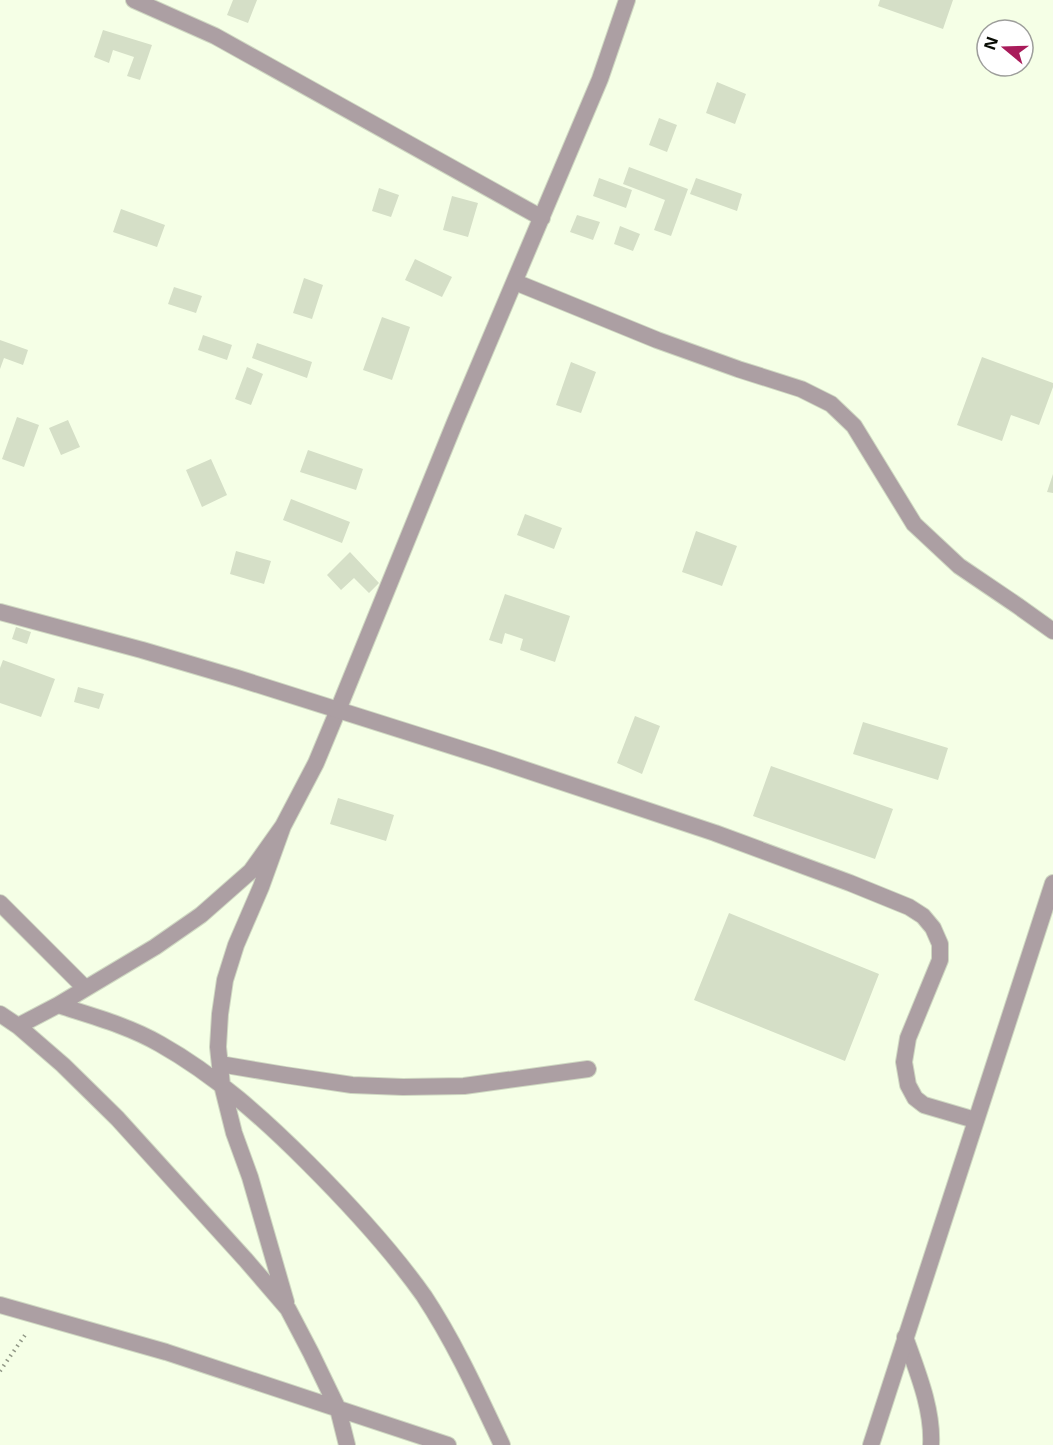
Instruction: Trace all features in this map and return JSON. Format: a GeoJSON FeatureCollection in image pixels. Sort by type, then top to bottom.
{"type":"FeatureCollection","features":[{"type":"Feature","properties":{"kind":"street"},"geometry":{"type":"LineString","coordinates":[[134,0],[215,36],[542,218]]}},
{"type":"Feature","properties":{"kind":"street"},"geometry":{"type":"LineString","coordinates":[[347,1445],[338,1409],[288,1309],[250,1177],[234,1133],[222,1085],[218,1047],[225,980],[236,945],[284,826],[316,763],[437,465],[600,79],[627,0]]}},
{"type":"Feature","properties":{"kind":"street"},"geometry":{"type":"LineString","coordinates":[[515,282],[687,351],[801,389],[831,404],[854,426],[914,524],[959,566],[1053,632]]}},
{"type":"Feature","properties":{"kind":"street"},"geometry":{"type":"LineString","coordinates":[[0,612],[142,650],[493,759],[715,833],[850,882],[909,907],[923,916],[933,928],[940,944],[940,960],[908,1038],[904,1062],[908,1085],[915,1098],[924,1105],[975,1120]]}},
{"type":"Feature","properties":{"kind":"street"},"geometry":{"type":"LineString","coordinates":[[18,1026],[155,947],[201,915],[251,871],[284,826]]}},
{"type":"Feature","properties":{"kind":"street"},"geometry":{"type":"LineString","coordinates":[[871,1445],[1053,883]]}},
{"type":"Feature","properties":{"kind":"street"},"geometry":{"type":"LineString","coordinates":[[0,903],[85,988]]}},
{"type":"Feature","properties":{"kind":"street"},"geometry":{"type":"LineString","coordinates":[[58,1005],[115,1024],[158,1042],[192,1063],[222,1085],[286,1142],[339,1194],[383,1243],[424,1296],[454,1347],[502,1445]]}},
{"type":"Feature","properties":{"kind":"street"},"geometry":{"type":"LineString","coordinates":[[0,1014],[18,1026],[63,1065],[118,1119],[288,1309]]}},
{"type":"Feature","properties":{"kind":"street"},"geometry":{"type":"LineString","coordinates":[[220,1064],[352,1085],[403,1087],[464,1086],[588,1069]]}},
{"type":"Feature","properties":{"kind":"street"},"geometry":{"type":"LineString","coordinates":[[0,1305],[166,1352],[448,1445]]}},
{"type":"Feature","properties":{"kind":"street"},"geometry":{"type":"LineString","coordinates":[[905,1337],[924,1395],[932,1432],[931,1445]]}},
{"type":"Feature","properties":{"kind":"path"},"geometry":{"type":"LineString","coordinates":[[0,1371],[38,1316]]}},
{"type":"Feature","properties":{"kind":"building"},"geometry":{"type":"Polygon","coordinates":[[[233,0],[257,0],[248,23],[227,15],[233,0]]]}},
{"type":"Feature","properties":{"kind":"building"},"geometry":{"type":"Polygon","coordinates":[[[880,0],[953,0],[943,29],[878,6],[880,0]]]}},
{"type":"Feature","properties":{"kind":"building"},"geometry":{"type":"Polygon","coordinates":[[[103,30],[152,45],[140,80],[127,76],[134,57],[113,50],[109,63],[94,57],[103,30]]]}},
{"type":"Feature","properties":{"kind":"building"},"geometry":{"type":"Polygon","coordinates":[[[717,82],[746,94],[735,124],[706,113],[717,82]]]}},
{"type":"Feature","properties":{"kind":"building"},"geometry":{"type":"Polygon","coordinates":[[[659,118],[677,125],[667,152],[649,145],[659,118]]]}},
{"type":"Feature","properties":{"kind":"building"},"geometry":{"type":"Polygon","coordinates":[[[629,167],[688,189],[671,236],[654,230],[665,200],[623,184],[629,167]]]}},
{"type":"Feature","properties":{"kind":"building"},"geometry":{"type":"Polygon","coordinates":[[[599,178],[632,190],[626,208],[593,196],[599,178]]]}},
{"type":"Feature","properties":{"kind":"building"},"geometry":{"type":"Polygon","coordinates":[[[696,178],[742,194],[737,211],[690,194],[696,178]]]}},
{"type":"Feature","properties":{"kind":"building"},"geometry":{"type":"Polygon","coordinates":[[[379,188],[399,195],[391,217],[372,211],[379,188]]]}},
{"type":"Feature","properties":{"kind":"building"},"geometry":{"type":"Polygon","coordinates":[[[452,196],[478,203],[468,237],[443,230],[452,196]]]}},
{"type":"Feature","properties":{"kind":"building"},"geometry":{"type":"Polygon","coordinates":[[[121,209],[165,225],[157,247],[113,232],[121,209]]]}},
{"type":"Feature","properties":{"kind":"building"},"geometry":{"type":"Polygon","coordinates":[[[577,215],[600,222],[593,240],[570,232],[577,215]]]}},
{"type":"Feature","properties":{"kind":"building"},"geometry":{"type":"Polygon","coordinates":[[[620,226],[640,234],[633,251],[614,244],[620,226]]]}},
{"type":"Feature","properties":{"kind":"building"},"geometry":{"type":"Polygon","coordinates":[[[415,259],[452,277],[442,297],[405,280],[415,259]]]}},
{"type":"Feature","properties":{"kind":"building"},"geometry":{"type":"Polygon","coordinates":[[[304,278],[323,285],[312,319],[293,313],[304,278]]]}},
{"type":"Feature","properties":{"kind":"building"},"geometry":{"type":"Polygon","coordinates":[[[174,287],[202,296],[196,313],[168,304],[174,287]]]}},
{"type":"Feature","properties":{"kind":"building"},"geometry":{"type":"Polygon","coordinates":[[[382,317],[410,327],[392,380],[363,370],[382,317]]]}},
{"type":"Feature","properties":{"kind":"building"},"geometry":{"type":"Polygon","coordinates":[[[203,335],[232,345],[227,360],[198,350],[203,335]]]}},
{"type":"Feature","properties":{"kind":"building"},"geometry":{"type":"Polygon","coordinates":[[[0,340],[28,350],[23,365],[4,358],[0,369],[0,340]]]}},
{"type":"Feature","properties":{"kind":"building"},"geometry":{"type":"Polygon","coordinates":[[[257,343],[312,362],[307,378],[252,358],[257,343]]]}},
{"type":"Feature","properties":{"kind":"building"},"geometry":{"type":"Polygon","coordinates":[[[982,357],[1053,383],[1039,425],[1011,415],[1002,441],[957,425],[982,357]]]}},
{"type":"Feature","properties":{"kind":"building"},"geometry":{"type":"Polygon","coordinates":[[[571,362],[596,372],[581,413],[556,405],[571,362]]]}},
{"type":"Feature","properties":{"kind":"building"},"geometry":{"type":"Polygon","coordinates":[[[247,367],[263,374],[251,405],[235,399],[247,367]]]}},
{"type":"Feature","properties":{"kind":"building"},"geometry":{"type":"Polygon","coordinates":[[[17,417],[39,425],[24,467],[2,459],[17,417]]]}},
{"type":"Feature","properties":{"kind":"building"},"geometry":{"type":"Polygon","coordinates":[[[68,420],[80,447],[61,455],[49,428],[68,420]]]}},
{"type":"Feature","properties":{"kind":"building"},"geometry":{"type":"Polygon","coordinates":[[[308,450],[363,469],[356,490],[300,472],[308,450]]]}},
{"type":"Feature","properties":{"kind":"building"},"geometry":{"type":"Polygon","coordinates":[[[211,459],[227,495],[202,507],[186,470],[211,459]]]}},
{"type":"Feature","properties":{"kind":"building"},"geometry":{"type":"Polygon","coordinates":[[[1053,474],[1053,493],[1047,492],[1053,474]]]}},
{"type":"Feature","properties":{"kind":"building"},"geometry":{"type":"Polygon","coordinates":[[[291,499],[350,522],[342,543],[283,520],[291,499]]]}},
{"type":"Feature","properties":{"kind":"building"},"geometry":{"type":"Polygon","coordinates":[[[525,514],[562,528],[554,549],[517,535],[525,514]]]}},
{"type":"Feature","properties":{"kind":"building"},"geometry":{"type":"Polygon","coordinates":[[[696,531],[737,546],[722,586],[682,572],[696,531]]]}},
{"type":"Feature","properties":{"kind":"building"},"geometry":{"type":"Polygon","coordinates":[[[236,551],[271,561],[264,584],[230,574],[236,551]]]}},
{"type":"Feature","properties":{"kind":"building"},"geometry":{"type":"Polygon","coordinates":[[[350,552],[379,583],[369,593],[354,578],[341,590],[327,575],[350,552]]]}},
{"type":"Feature","properties":{"kind":"building"},"geometry":{"type":"Polygon","coordinates":[[[505,594],[570,616],[555,662],[520,650],[523,639],[505,633],[502,644],[489,640],[505,594]]]}},
{"type":"Feature","properties":{"kind":"building"},"geometry":{"type":"Polygon","coordinates":[[[16,627],[31,632],[27,644],[12,639],[16,627]]]}},
{"type":"Feature","properties":{"kind":"building"},"geometry":{"type":"Polygon","coordinates":[[[3,660],[55,679],[41,717],[0,703],[0,668],[3,660]]]}},
{"type":"Feature","properties":{"kind":"building"},"geometry":{"type":"Polygon","coordinates":[[[78,687],[104,694],[99,709],[74,702],[78,687]]]}},
{"type":"Feature","properties":{"kind":"building"},"geometry":{"type":"Polygon","coordinates":[[[635,716],[660,726],[642,774],[617,763],[635,716]]]}},
{"type":"Feature","properties":{"kind":"building"},"geometry":{"type":"Polygon","coordinates":[[[863,722],[948,748],[938,780],[853,754],[863,722]]]}},
{"type":"Feature","properties":{"kind":"building"},"geometry":{"type":"Polygon","coordinates":[[[771,766],[893,809],[875,859],[753,816],[771,766]]]}},
{"type":"Feature","properties":{"kind":"building"},"geometry":{"type":"Polygon","coordinates":[[[338,798],[394,815],[386,841],[330,824],[338,798]]]}},
{"type":"Feature","properties":{"kind":"building"},"geometry":{"type":"Polygon","coordinates":[[[729,913],[879,974],[845,1061],[694,1000],[729,913]]]}}]}
